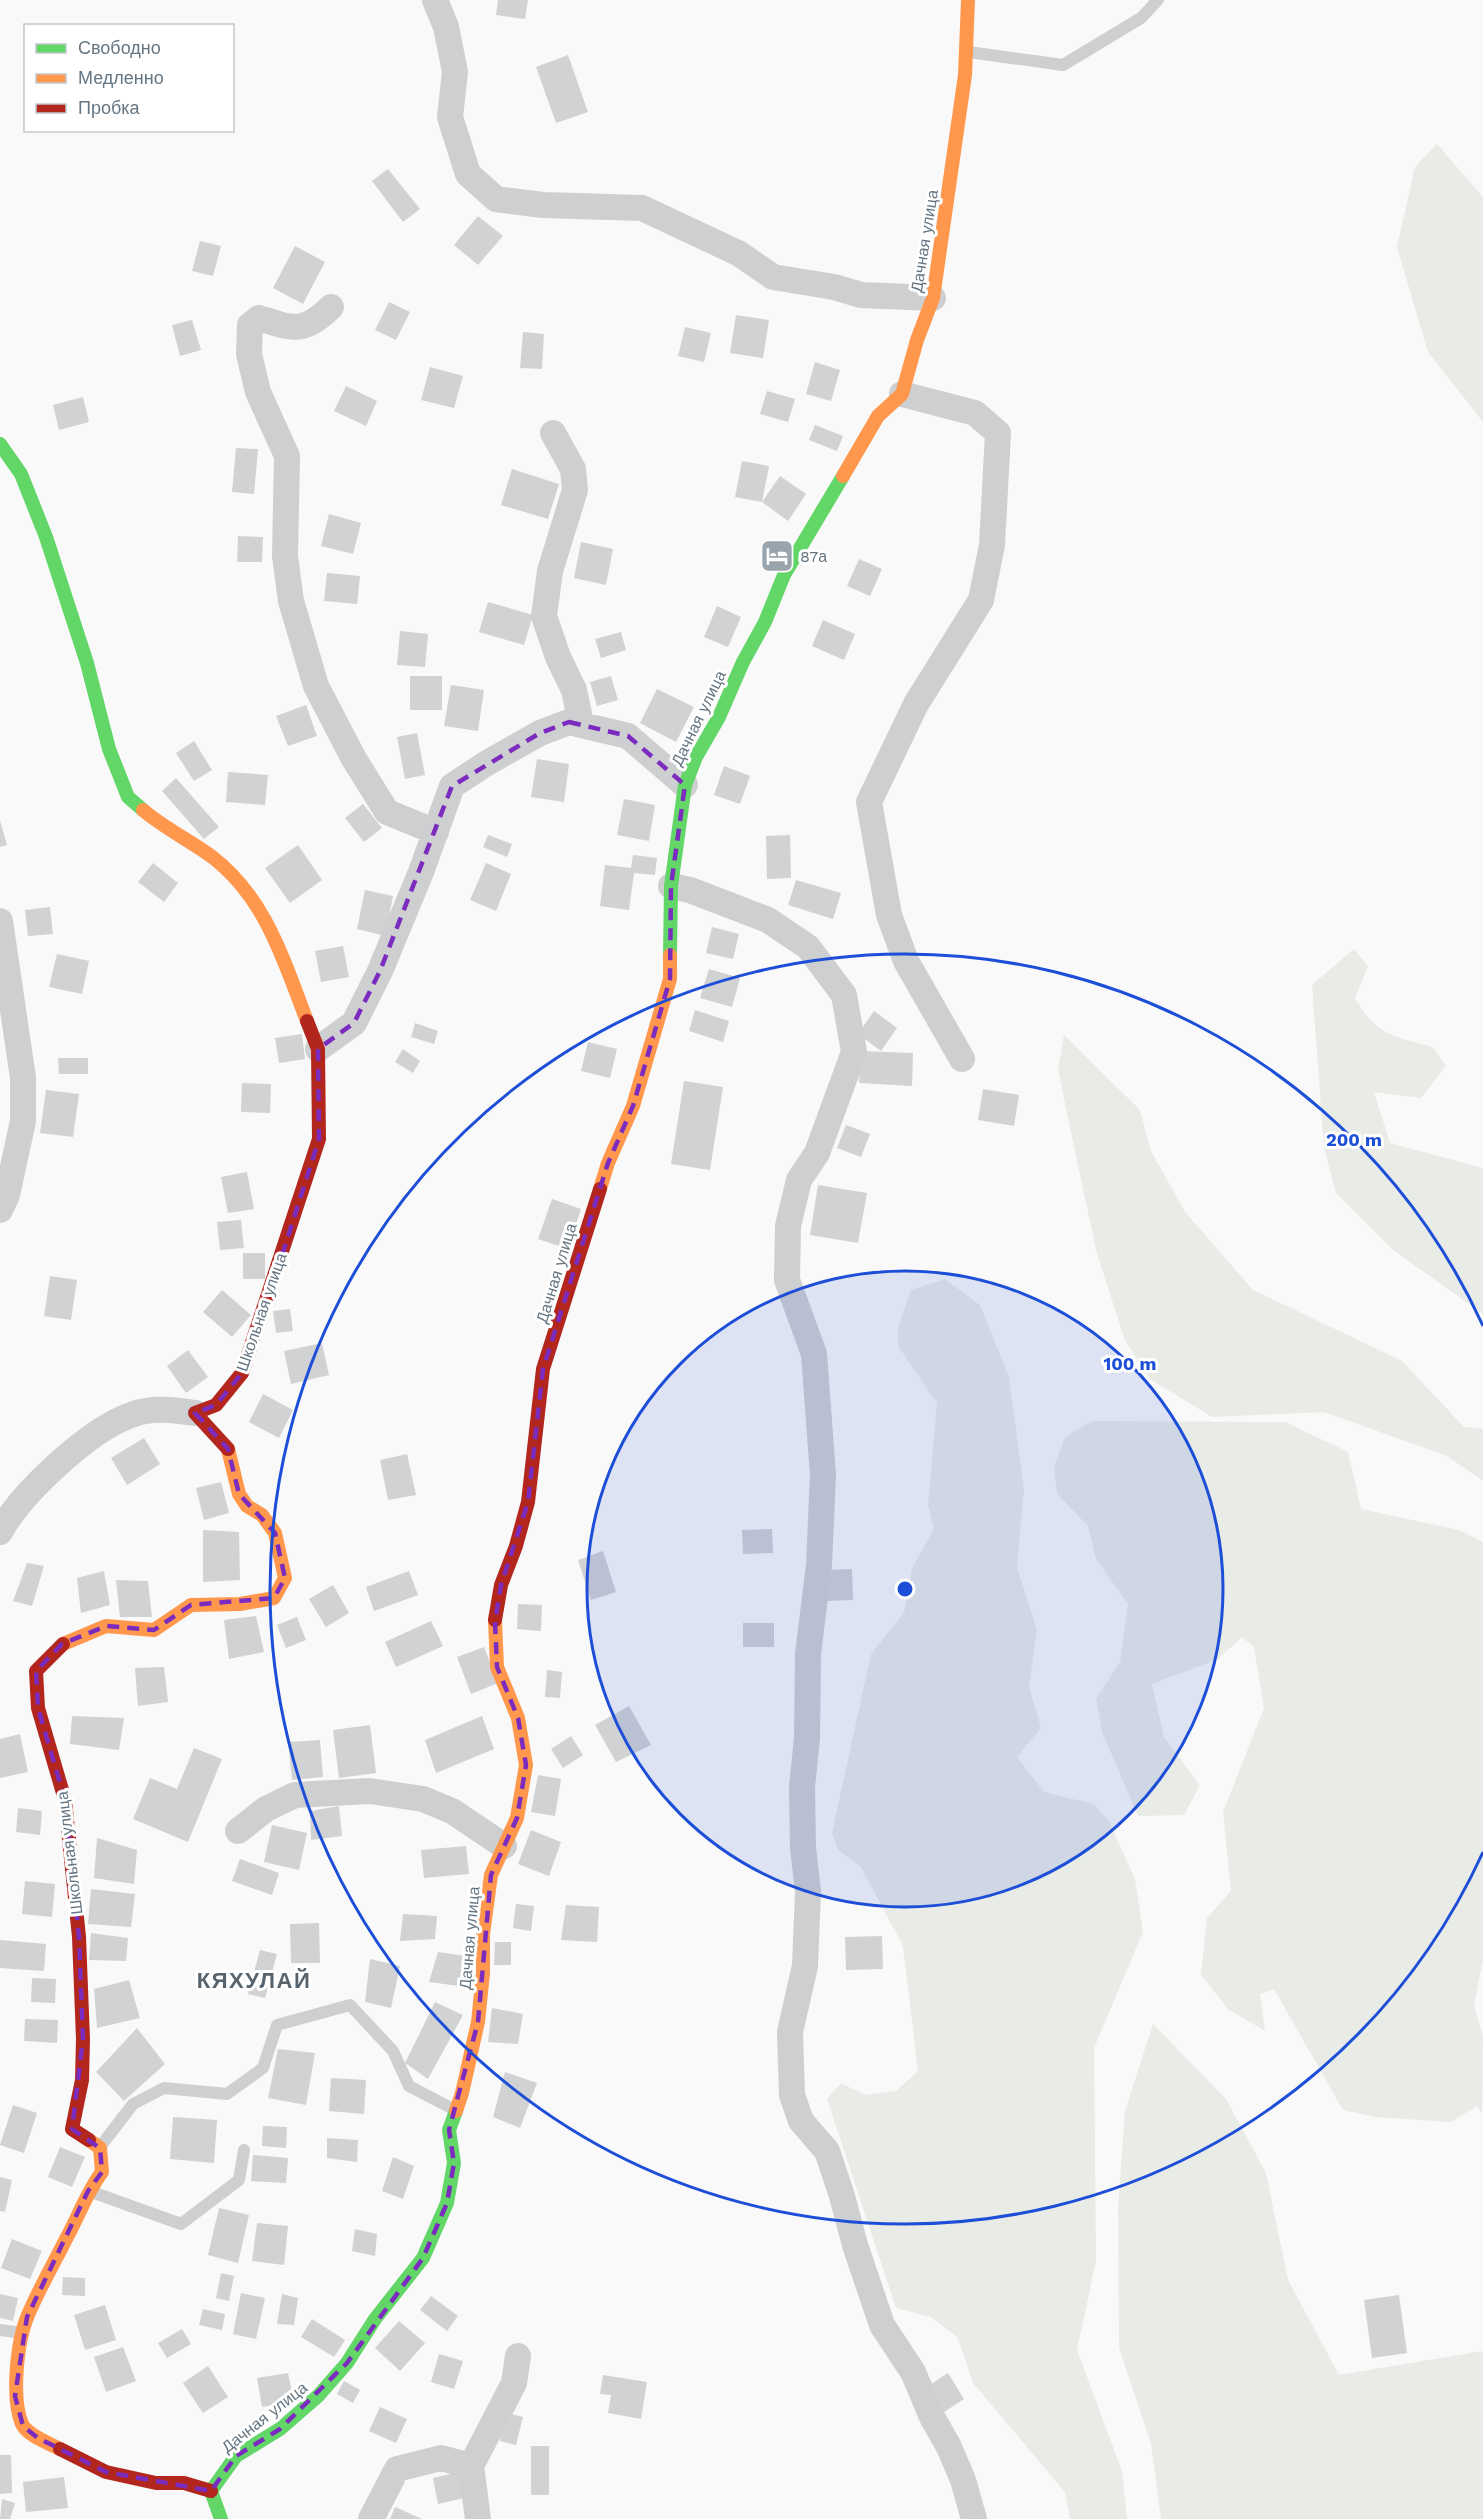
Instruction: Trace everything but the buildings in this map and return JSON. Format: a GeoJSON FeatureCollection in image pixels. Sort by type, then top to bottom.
{"type":"FeatureCollection","features":[{"type":"Feature","properties":{"kind":"street"},"geometry":{"type":"LineString","coordinates":[[435,0],[446,27],[455,72],[450,117],[468,174],[496,199],[543,205],[642,208],[738,253],[773,277],[861,294],[933,298]]}},
{"type":"Feature","properties":{"kind":"street","name":"Дачная улица"},"geometry":{"type":"LineString","coordinates":[[211,2491],[236,2456],[280,2429],[318,2396],[346,2363],[375,2319],[423,2258],[447,2203],[454,2163],[448,2130],[462,2093],[477,2022],[483,1973],[483,1934],[491,1875],[517,1818],[526,1765],[518,1718],[497,1667],[495,1622],[501,1585],[516,1546],[528,1502],[543,1369],[608,1163],[633,1106],[670,979],[671,886],[685,785],[696,757],[719,717],[743,662],[765,622],[784,576],[878,416],[902,394],[916,340],[933,298],[963,87],[968,0]]}},
{"type":"Feature","properties":{"kind":"street"},"geometry":{"type":"LineString","coordinates":[[331,307],[318,320],[292,329],[259,318],[250,325],[249,354],[258,392],[286,456],[285,556],[291,601],[316,686],[387,812],[436,832]]}},
{"type":"Feature","properties":{"kind":"street"},"geometry":{"type":"LineString","coordinates":[[902,394],[975,413],[998,433],[992,545],[981,600],[916,704],[869,802],[889,915],[906,961],[962,1059]]}},
{"type":"Feature","properties":{"kind":"street"},"geometry":{"type":"LineString","coordinates":[[553,433],[573,469],[575,490],[550,571],[544,616],[558,657],[574,690],[581,723]]}},
{"type":"Feature","properties":{"kind":"street"},"geometry":{"type":"LineString","coordinates":[[0,444],[21,474],[46,537],[87,663],[109,749],[128,797],[156,821],[212,857],[252,896],[273,935],[318,1049],[354,1023],[381,971],[452,786],[487,763],[540,734],[569,722],[628,735],[685,785]]}},
{"type":"Feature","properties":{"kind":"street"},"geometry":{"type":"LineString","coordinates":[[671,886],[690,890],[768,920],[808,947],[844,995],[854,1052],[817,1154],[799,1180],[788,1226],[787,1280],[814,1354],[823,1474],[819,1565],[808,1654],[807,1738],[802,1787],[803,1848],[808,1891],[805,1966],[790,2032],[792,2095],[801,2121],[828,2151],[855,2245],[882,2325],[913,2372],[932,2417],[949,2447],[963,2480],[974,2519]]}},
{"type":"Feature","properties":{"kind":"street"},"geometry":{"type":"LineString","coordinates":[[0,921],[23,1078],[23,1121],[7,1196],[0,1210]]}},
{"type":"Feature","properties":{"kind":"street","name":"Школьная улица"},"geometry":{"type":"LineString","coordinates":[[100,2148],[72,2130],[82,2080],[79,1937],[65,1800],[38,1708],[36,1671],[63,1644],[106,1626],[154,1630],[190,1605],[240,1604],[274,1598],[285,1578],[275,1533],[262,1515],[248,1506],[239,1494],[228,1449],[195,1413],[216,1405],[242,1373],[278,1268],[292,1215],[320,1139],[318,1049]]}},
{"type":"Feature","properties":{"kind":"street"},"geometry":{"type":"LineString","coordinates":[[0,1532],[10,1513],[59,1464],[98,1433],[131,1415],[162,1409],[195,1413]]}},
{"type":"Feature","properties":{"kind":"street"},"geometry":{"type":"LineString","coordinates":[[238,1831],[266,1809],[295,1795],[370,1791],[423,1799],[442,1807],[504,1846]]}},
{"type":"Feature","properties":{"kind":"street"},"geometry":{"type":"LineString","coordinates":[[100,2148],[102,2172],[88,2191],[81,2210],[27,2317],[16,2373],[15,2397],[23,2426],[38,2438],[106,2472],[156,2482],[184,2483],[211,2491],[221,2519]]}},
{"type":"Feature","properties":{"kind":"street"},"geometry":{"type":"LineString","coordinates":[[478,2519],[471,2466],[514,2383],[518,2356]]}},
{"type":"Feature","properties":{"kind":"street"},"geometry":{"type":"LineString","coordinates":[[371,2519],[397,2469],[441,2458],[471,2466]]}},
{"type":"Feature","properties":{"kind":"lane"},"geometry":{"type":"LineString","coordinates":[[966,52],[1063,65],[1141,18],[1158,0]]}},
{"type":"Feature","properties":{"kind":"lane"},"geometry":{"type":"LineString","coordinates":[[100,2148],[133,2104],[164,2088],[226,2094],[263,2068],[277,2025],[350,2005],[393,2051],[409,2086],[456,2111]]}},
{"type":"Feature","properties":{"kind":"lane"},"geometry":{"type":"LineString","coordinates":[[88,2191],[181,2223],[239,2180],[244,2150]]}},
{"type":"Feature","properties":{"kind":"lane"},"geometry":{"type":"LineString","coordinates":[[0,2330],[24,2333]]}},
{"type":"Feature","properties":{"kind":"highlighted area"},"geometry":{"type":"Polygon","coordinates":[[[569,722],[628,736],[685,785],[671,886],[670,979],[633,1106],[608,1163],[543,1369],[528,1502],[501,1585],[495,1622],[497,1667],[518,1718],[526,1765],[517,1818],[491,1875],[478,2022],[449,2130],[454,2163],[447,2203],[423,2258],[347,2363],[280,2429],[236,2456],[211,2491],[106,2472],[38,2438],[23,2426],[15,2396],[27,2317],[88,2191],[102,2172],[100,2148],[72,2129],[83,2039],[79,1937],[65,1800],[38,1708],[36,1671],[62,1644],[106,1626],[154,1630],[191,1605],[274,1598],[285,1578],[275,1533],[239,1494],[228,1449],[195,1413],[216,1405],[242,1373],[319,1139],[318,1049],[354,1023],[380,971],[452,786],[540,733],[569,722]]]}},
{"type":"Feature","properties":{"kind":"shaded area"},"geometry":{"type":"Polygon","coordinates":[[[1437,144],[1483,197],[1483,422],[1428,352],[1397,247],[1415,167],[1437,144]]]}},
{"type":"Feature","properties":{"kind":"shaded area"},"geometry":{"type":"Polygon","coordinates":[[[1354,949],[1368,966],[1355,998],[1363,1010],[1387,1033],[1433,1047],[1446,1066],[1421,1098],[1374,1092],[1390,1143],[1483,1168],[1483,1314],[1393,1250],[1336,1193],[1324,1148],[1312,985],[1354,949]]]}},
{"type":"Feature","properties":{"kind":"shaded area"},"geometry":{"type":"Polygon","coordinates":[[[1064,1035],[1140,1110],[1151,1151],[1185,1212],[1253,1290],[1402,1361],[1464,1427],[1483,1429],[1483,1481],[1447,1456],[1324,1412],[1212,1417],[1150,1379],[1125,1341],[1096,1250],[1058,1070],[1064,1035]]]}},
{"type":"Feature","properties":{"kind":"shaded area"},"geometry":{"type":"Polygon","coordinates":[[[945,1279],[980,1305],[1009,1377],[1024,1490],[1017,1567],[1037,1630],[1029,1687],[1041,1728],[1017,1757],[1044,1792],[1093,1804],[1109,1821],[1135,1879],[1143,1932],[1094,2048],[1096,2261],[1077,2350],[1122,2471],[1127,2519],[1070,2519],[1065,2492],[973,2383],[958,2338],[931,2317],[896,2308],[827,2099],[841,2083],[865,2095],[896,2091],[918,2071],[903,1946],[861,1867],[838,1850],[832,1833],[871,1654],[904,1613],[912,1568],[934,1529],[928,1505],[937,1403],[898,1346],[898,1327],[911,1290],[945,1279]]]}},
{"type":"Feature","properties":{"kind":"shaded area"},"geometry":{"type":"Polygon","coordinates":[[[1092,1421],[1285,1422],[1348,1452],[1361,1509],[1459,1530],[1483,1542],[1483,1959],[1474,2006],[1483,2037],[1482,2114],[1477,2106],[1451,2122],[1375,2117],[1343,2110],[1274,1989],[1260,1994],[1265,2031],[1228,2009],[1201,1975],[1207,1918],[1231,1891],[1223,1812],[1264,1708],[1254,1647],[1242,1637],[1218,1659],[1152,1684],[1164,1737],[1200,1785],[1184,1815],[1138,1816],[1102,1732],[1096,1699],[1120,1662],[1128,1604],[1096,1559],[1088,1526],[1057,1494],[1054,1467],[1065,1437],[1092,1421]]]}},
{"type":"Feature","properties":{"kind":"shaded area"},"geometry":{"type":"Polygon","coordinates":[[[1153,2024],[1226,2099],[1266,2173],[1288,2280],[1339,2375],[1483,2351],[1483,2519],[1161,2519],[1151,2443],[1119,2348],[1118,2209],[1125,2111],[1153,2024]]]}},
{"type":"Feature","properties":{"kind":"traffic: fast"},"geometry":{"type":"LineString","coordinates":[[0,444],[21,474],[46,537],[87,663],[109,749],[128,797],[143,810]]}},
{"type":"Feature","properties":{"kind":"traffic: fast"},"geometry":{"type":"LineString","coordinates":[[670,955],[671,886],[685,785],[696,757],[719,717],[743,662],[765,622],[784,575],[843,476]]}},
{"type":"Feature","properties":{"kind":"traffic: fast"},"geometry":{"type":"LineString","coordinates":[[221,2519],[211,2491],[236,2456],[280,2429],[318,2396],[347,2363],[375,2319],[423,2258],[447,2203],[454,2163],[449,2130],[456,2111]]}},
{"type":"Feature","properties":{"kind":"traffic: slow"},"geometry":{"type":"LineString","coordinates":[[843,476],[878,416],[902,394],[917,340],[933,298],[965,75],[968,0]]}},
{"type":"Feature","properties":{"kind":"traffic: slow"},"geometry":{"type":"LineString","coordinates":[[143,810],[159,823],[211,856],[246,891],[271,931],[307,1021]]}},
{"type":"Feature","properties":{"kind":"traffic: slow"},"geometry":{"type":"LineString","coordinates":[[600,1189],[608,1163],[633,1106],[670,979],[670,955]]}},
{"type":"Feature","properties":{"kind":"traffic: slow"},"geometry":{"type":"LineString","coordinates":[[63,1644],[106,1626],[154,1630],[191,1605],[240,1604],[274,1598],[285,1578],[275,1533],[262,1515],[247,1506],[239,1494],[228,1449]]}},
{"type":"Feature","properties":{"kind":"traffic: slow"},"geometry":{"type":"LineString","coordinates":[[456,2111],[478,2022],[483,1973],[483,1934],[491,1875],[517,1818],[526,1765],[518,1718],[497,1667],[495,1620]]}},
{"type":"Feature","properties":{"kind":"traffic: slow"},"geometry":{"type":"LineString","coordinates":[[60,2449],[34,2436],[22,2424],[16,2385],[18,2354],[28,2315],[87,2196],[102,2172],[100,2148],[89,2140]]}},
{"type":"Feature","properties":{"kind":"traffic: jam"},"geometry":{"type":"LineString","coordinates":[[228,1449],[195,1413],[216,1405],[242,1373],[319,1139],[318,1049],[307,1021]]}},
{"type":"Feature","properties":{"kind":"traffic: jam"},"geometry":{"type":"LineString","coordinates":[[495,1620],[501,1585],[516,1546],[528,1502],[543,1369],[600,1189]]}},
{"type":"Feature","properties":{"kind":"traffic: jam"},"geometry":{"type":"LineString","coordinates":[[63,1644],[36,1671],[38,1708],[65,1800],[79,1937],[83,2039],[82,2080],[72,2129],[89,2140]]}},
{"type":"Feature","properties":{"kind":"traffic: jam"},"geometry":{"type":"LineString","coordinates":[[60,2449],[106,2472],[156,2483],[184,2483],[211,2491]]}},
{"type":"Feature","properties":{"kind":"place","name":"87а"},"geometry":{"type":"Point","coordinates":[777,556]}},
{"type":"Feature","properties":{"kind":"district","name":"КЯХУЛАЙ"},"geometry":{"type":"Point","coordinates":[254,1980]}}]}
